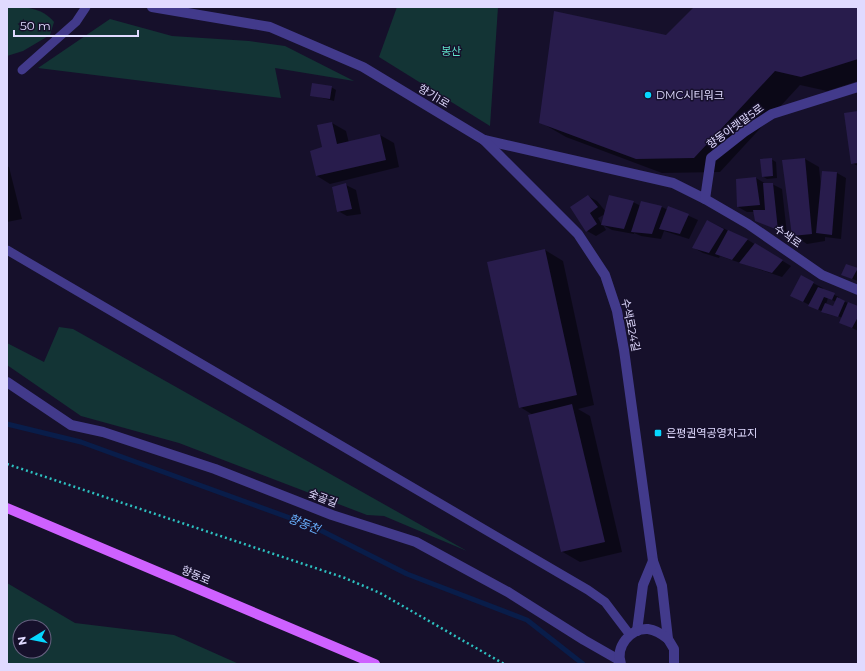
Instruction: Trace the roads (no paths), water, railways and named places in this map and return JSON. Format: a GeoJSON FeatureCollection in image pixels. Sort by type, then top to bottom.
{"type":"FeatureCollection","features":[{"type":"Feature","properties":{"kind":"main road","name":"향동로"},"geometry":{"type":"LineString","coordinates":[[7,508],[375,664]]}},
{"type":"Feature","properties":{"kind":"street","name":"향기1로"},"geometry":{"type":"LineString","coordinates":[[152,7],[270,27],[363,67],[484,140],[673,183],[705,199]]}},
{"type":"Feature","properties":{"kind":"street","name":"향동아랫말5로"},"geometry":{"type":"LineString","coordinates":[[705,199],[711,158],[744,132],[772,114],[858,87]]}},
{"type":"Feature","properties":{"kind":"street","name":"수색로24길"},"geometry":{"type":"LineString","coordinates":[[484,140],[578,234],[605,275],[617,311],[624,350],[653,561],[662,586],[668,639],[674,649],[676,663]]}},
{"type":"Feature","properties":{"kind":"street","name":"수색로"},"geometry":{"type":"LineString","coordinates":[[705,199],[748,224],[822,274],[858,290]]}},
{"type":"Feature","properties":{"kind":"street","name":"숯골길"},"geometry":{"type":"LineString","coordinates":[[7,382],[71,425],[103,432],[215,469],[332,515],[416,542],[508,592],[620,662]]}},
{"type":"Feature","properties":{"kind":"street"},"geometry":{"type":"LineString","coordinates":[[620,662],[622,646],[633,633],[643,585],[653,561]]}},
{"type":"Feature","properties":{"kind":"street"},"geometry":{"type":"LineString","coordinates":[[633,633],[648,629],[659,632],[668,639]]}},
{"type":"Feature","properties":{"kind":"lane"},"geometry":{"type":"LineString","coordinates":[[22,70],[76,22],[86,7]]}},
{"type":"Feature","properties":{"kind":"lane"},"geometry":{"type":"LineString","coordinates":[[7,250],[588,590],[605,602],[633,633]]}},
{"type":"Feature","properties":{"kind":"waterway","name":"향동천"},"geometry":{"type":"LineString","coordinates":[[7,424],[81,442],[312,526],[407,574],[527,620],[583,664]]}},
{"type":"Feature","properties":{"kind":"place","name":"DMC시티워크"},"geometry":{"type":"Point","coordinates":[648,95]}},
{"type":"Feature","properties":{"kind":"place","name":"은평권역공영차고지"},"geometry":{"type":"Point","coordinates":[658,433]}},
{"type":"Feature","properties":{"kind":"park label","name":"봉산"},"geometry":{"type":"Point","coordinates":[451,51]}}]}
